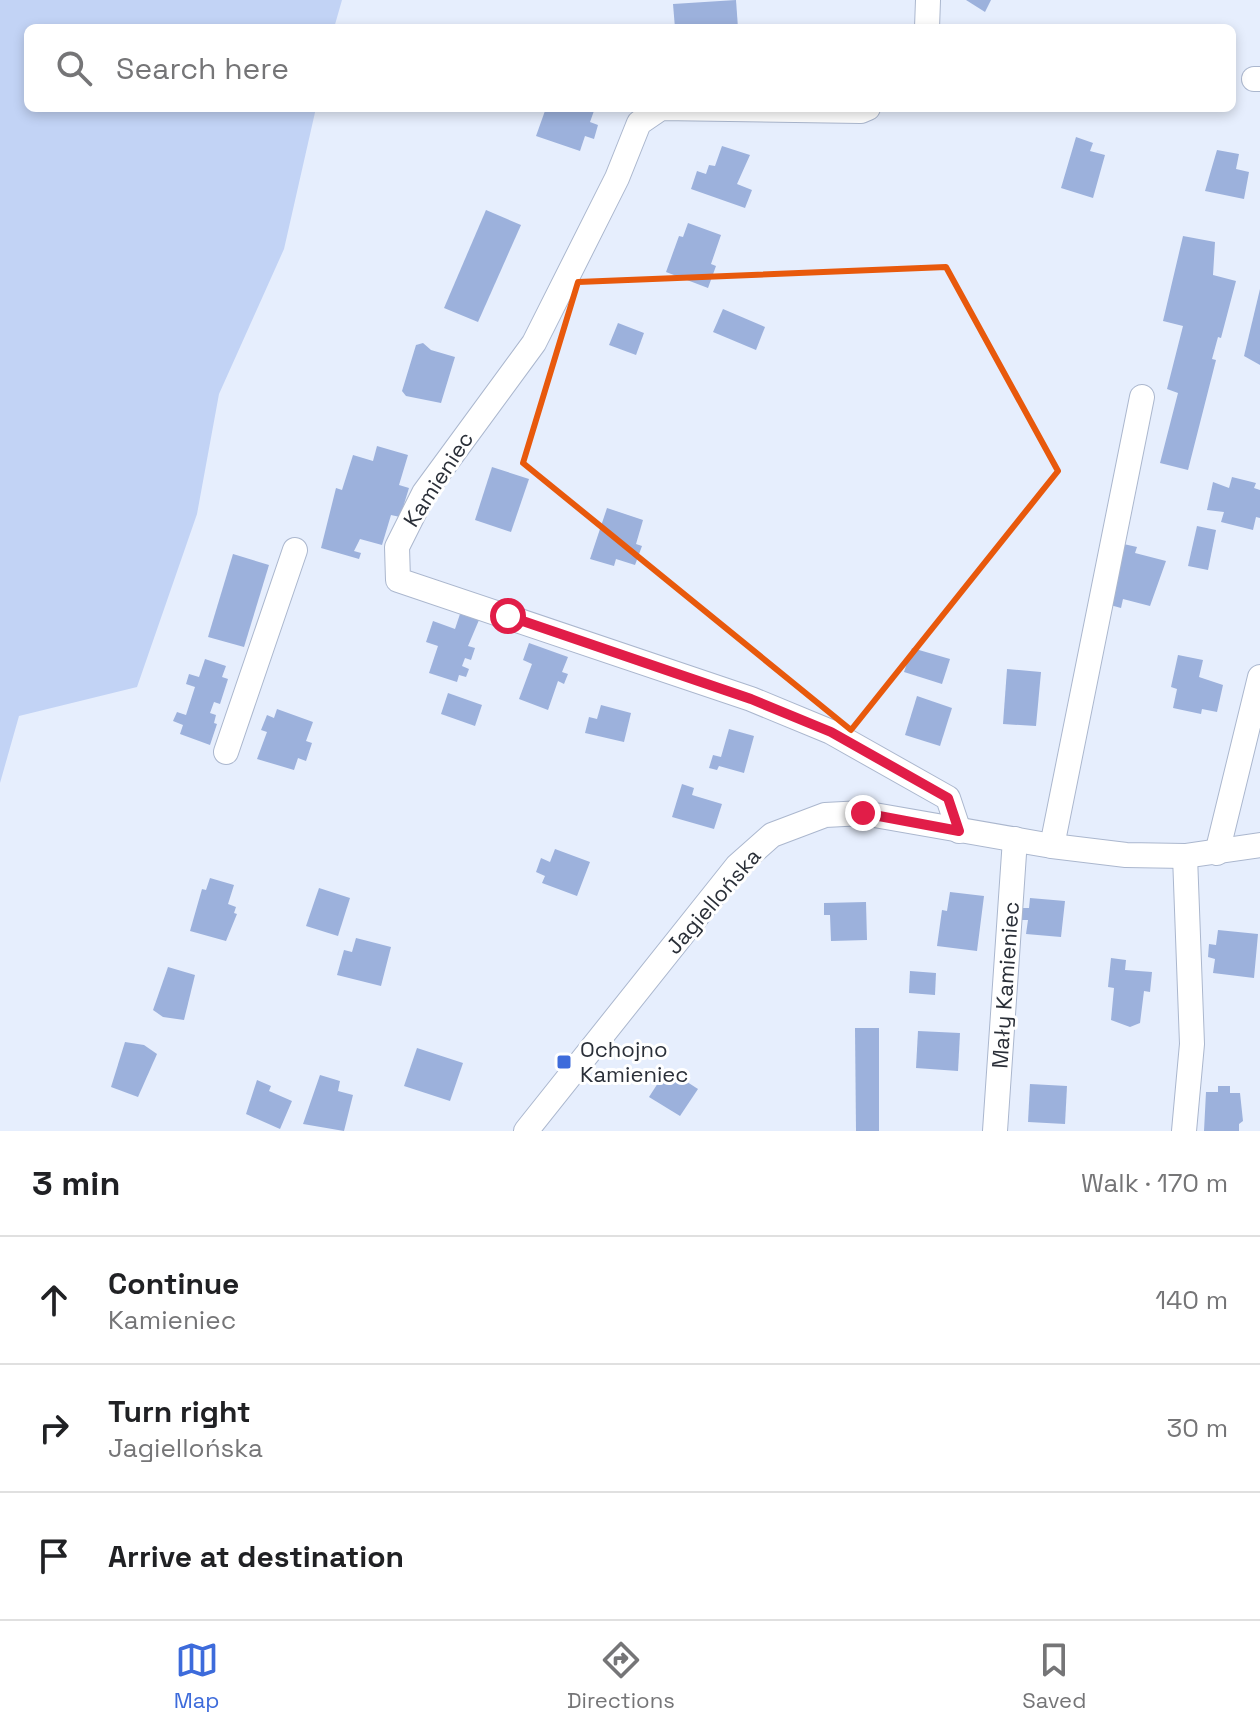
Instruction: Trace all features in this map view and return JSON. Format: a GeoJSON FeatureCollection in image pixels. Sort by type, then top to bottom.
{"type":"FeatureCollection","features":[{"type":"Feature","properties":{"kind":"street"},"geometry":{"type":"LineString","coordinates":[[927,24],[928,0]]}},
{"type":"Feature","properties":{"kind":"street","name":"Kamieniec"},"geometry":{"type":"LineString","coordinates":[[655,112],[639,123],[617,178],[534,343],[424,493],[397,547],[398,580],[751,699],[831,732],[948,798],[959,831]]}},
{"type":"Feature","properties":{"kind":"street"},"geometry":{"type":"LineString","coordinates":[[1052,846],[1142,397]]}},
{"type":"Feature","properties":{"kind":"street"},"geometry":{"type":"LineString","coordinates":[[226,752],[295,550]]}},
{"type":"Feature","properties":{"kind":"street"},"geometry":{"type":"LineString","coordinates":[[1217,853],[1260,677]]}},
{"type":"Feature","properties":{"kind":"street","name":"Jagiellońska"},"geometry":{"type":"LineString","coordinates":[[526,1131],[737,866],[772,835],[825,815],[863,813],[1052,846],[1126,855],[1185,856],[1260,845]]}},
{"type":"Feature","properties":{"kind":"street","name":"Mały Kamieniec"},"geometry":{"type":"LineString","coordinates":[[995,1131],[1015,839]]}},
{"type":"Feature","properties":{"kind":"street"},"geometry":{"type":"LineString","coordinates":[[1184,1131],[1192,1044],[1185,856]]}},
{"type":"Feature","properties":{"kind":"highlighted area"},"geometry":{"type":"Polygon","coordinates":[[[946,267],[1058,471],[851,730],[523,463],[578,282],[946,267]]]}},
{"type":"Feature","properties":{"kind":"shaded area"},"geometry":{"type":"Polygon","coordinates":[[[0,0],[342,0],[335,24],[24,24],[24,112],[315,112],[284,249],[219,394],[197,514],[137,687],[19,716],[0,783],[0,0]]]}},
{"type":"Feature","properties":{"kind":"building"},"geometry":{"type":"Polygon","coordinates":[[[736,0],[738,24],[675,24],[673,4],[736,0]]]}},
{"type":"Feature","properties":{"kind":"building"},"geometry":{"type":"Polygon","coordinates":[[[966,0],[991,0],[985,12],[966,0]]]}},
{"type":"Feature","properties":{"kind":"building"},"geometry":{"type":"Polygon","coordinates":[[[545,112],[594,112],[590,122],[598,125],[594,139],[585,136],[580,151],[536,136],[545,112]]]}},
{"type":"Feature","properties":{"kind":"building"},"geometry":{"type":"Polygon","coordinates":[[[1076,137],[1093,143],[1090,151],[1105,155],[1093,198],[1061,188],[1076,137]]]}},
{"type":"Feature","properties":{"kind":"building"},"geometry":{"type":"Polygon","coordinates":[[[722,146],[750,155],[737,184],[752,190],[745,208],[691,189],[697,171],[706,174],[709,165],[715,166],[722,146]]]}},
{"type":"Feature","properties":{"kind":"building"},"geometry":{"type":"Polygon","coordinates":[[[1217,150],[1239,154],[1236,169],[1249,172],[1244,199],[1205,191],[1217,150]]]}},
{"type":"Feature","properties":{"kind":"building"},"geometry":{"type":"Polygon","coordinates":[[[486,210],[521,225],[478,322],[444,308],[486,210]]]}},
{"type":"Feature","properties":{"kind":"building"},"geometry":{"type":"Polygon","coordinates":[[[688,223],[721,235],[711,264],[716,266],[708,288],[666,272],[679,236],[683,237],[688,223]]]}},
{"type":"Feature","properties":{"kind":"building"},"geometry":{"type":"Polygon","coordinates":[[[1183,236],[1215,242],[1213,275],[1236,281],[1221,338],[1218,337],[1212,359],[1216,360],[1188,470],[1160,463],[1178,393],[1167,389],[1183,326],[1163,321],[1183,236]]]}},
{"type":"Feature","properties":{"kind":"building"},"geometry":{"type":"Polygon","coordinates":[[[1260,289],[1260,365],[1244,356],[1260,289]]]}},
{"type":"Feature","properties":{"kind":"building"},"geometry":{"type":"Polygon","coordinates":[[[723,309],[765,327],[756,350],[713,332],[723,309]]]}},
{"type":"Feature","properties":{"kind":"building"},"geometry":{"type":"Polygon","coordinates":[[[618,323],[644,333],[636,355],[609,345],[618,323]]]}},
{"type":"Feature","properties":{"kind":"building"},"geometry":{"type":"Polygon","coordinates":[[[423,343],[431,350],[455,357],[441,403],[406,396],[402,391],[416,345],[423,343]]]}},
{"type":"Feature","properties":{"kind":"building"},"geometry":{"type":"Polygon","coordinates":[[[377,446],[408,455],[399,485],[409,488],[400,517],[391,515],[382,545],[360,539],[354,551],[361,553],[359,559],[321,548],[336,488],[342,490],[353,455],[373,461],[377,446]]]}},
{"type":"Feature","properties":{"kind":"building"},"geometry":{"type":"Polygon","coordinates":[[[492,467],[529,479],[511,532],[475,520],[492,467]]]}},
{"type":"Feature","properties":{"kind":"building"},"geometry":{"type":"Polygon","coordinates":[[[1232,477],[1256,483],[1254,488],[1260,490],[1260,518],[1256,517],[1253,530],[1221,522],[1224,512],[1207,510],[1213,482],[1229,488],[1232,477]]]}},
{"type":"Feature","properties":{"kind":"building"},"geometry":{"type":"Polygon","coordinates":[[[607,508],[643,520],[636,544],[642,546],[635,565],[616,559],[614,566],[590,559],[607,508]]]}},
{"type":"Feature","properties":{"kind":"building"},"geometry":{"type":"Polygon","coordinates":[[[1197,526],[1216,530],[1208,570],[1188,566],[1197,526]]]}},
{"type":"Feature","properties":{"kind":"building"},"geometry":{"type":"Polygon","coordinates":[[[1119,543],[1137,547],[1135,553],[1166,561],[1150,606],[1123,599],[1121,608],[1103,603],[1119,543]]]}},
{"type":"Feature","properties":{"kind":"building"},"geometry":{"type":"Polygon","coordinates":[[[233,554],[269,565],[244,647],[208,637],[233,554]]]}},
{"type":"Feature","properties":{"kind":"building"},"geometry":{"type":"Polygon","coordinates":[[[460,614],[479,620],[468,646],[475,648],[471,660],[465,658],[462,666],[469,669],[466,677],[459,675],[457,682],[429,673],[438,646],[426,642],[433,621],[455,629],[460,614]]]}},
{"type":"Feature","properties":{"kind":"building"},"geometry":{"type":"Polygon","coordinates":[[[529,643],[568,657],[562,672],[568,674],[564,684],[558,681],[548,710],[519,699],[532,664],[523,660],[529,643]]]}},
{"type":"Feature","properties":{"kind":"building"},"geometry":{"type":"Polygon","coordinates":[[[912,648],[950,659],[942,684],[904,672],[912,648]]]}},
{"type":"Feature","properties":{"kind":"building"},"geometry":{"type":"Polygon","coordinates":[[[1178,655],[1203,660],[1199,677],[1223,685],[1217,712],[1202,709],[1201,714],[1173,708],[1177,689],[1171,687],[1178,655]]]}},
{"type":"Feature","properties":{"kind":"building"},"geometry":{"type":"Polygon","coordinates":[[[205,659],[226,666],[222,677],[228,679],[220,704],[214,702],[210,713],[216,715],[214,723],[217,724],[210,745],[180,734],[183,725],[173,721],[177,712],[186,715],[195,687],[186,684],[189,674],[199,677],[205,659]]]}},
{"type":"Feature","properties":{"kind":"building"},"geometry":{"type":"Polygon","coordinates":[[[1007,669],[1041,672],[1036,726],[1003,724],[1007,669]]]}},
{"type":"Feature","properties":{"kind":"building"},"geometry":{"type":"Polygon","coordinates":[[[448,693],[482,705],[475,726],[441,714],[448,693]]]}},
{"type":"Feature","properties":{"kind":"building"},"geometry":{"type":"Polygon","coordinates":[[[917,696],[952,708],[940,746],[905,735],[917,696]]]}},
{"type":"Feature","properties":{"kind":"building"},"geometry":{"type":"Polygon","coordinates":[[[601,705],[631,713],[624,742],[585,733],[589,717],[597,719],[601,705]]]}},
{"type":"Feature","properties":{"kind":"building"},"geometry":{"type":"Polygon","coordinates":[[[277,709],[313,722],[306,741],[312,743],[306,761],[298,758],[294,770],[257,759],[267,732],[261,730],[267,715],[274,718],[277,709]]]}},
{"type":"Feature","properties":{"kind":"building"},"geometry":{"type":"Polygon","coordinates":[[[729,729],[754,736],[744,773],[719,766],[717,770],[709,768],[713,755],[721,757],[729,729]]]}},
{"type":"Feature","properties":{"kind":"building"},"geometry":{"type":"Polygon","coordinates":[[[682,784],[694,788],[692,795],[722,804],[714,829],[672,817],[682,784]]]}},
{"type":"Feature","properties":{"kind":"building"},"geometry":{"type":"Polygon","coordinates":[[[555,849],[590,862],[577,896],[542,883],[545,876],[536,872],[541,858],[550,862],[555,849]]]}},
{"type":"Feature","properties":{"kind":"building"},"geometry":{"type":"Polygon","coordinates":[[[210,878],[234,885],[228,904],[236,907],[234,913],[237,914],[226,941],[190,931],[202,889],[206,890],[210,878]]]}},
{"type":"Feature","properties":{"kind":"building"},"geometry":{"type":"Polygon","coordinates":[[[319,888],[350,898],[338,936],[306,926],[319,888]]]}},
{"type":"Feature","properties":{"kind":"building"},"geometry":{"type":"Polygon","coordinates":[[[950,892],[984,896],[977,951],[937,946],[942,910],[947,911],[950,892]]]}},
{"type":"Feature","properties":{"kind":"building"},"geometry":{"type":"Polygon","coordinates":[[[1030,898],[1065,901],[1061,937],[1026,934],[1028,920],[1020,920],[1022,908],[1029,908],[1030,898]]]}},
{"type":"Feature","properties":{"kind":"building"},"geometry":{"type":"Polygon","coordinates":[[[866,902],[867,940],[831,941],[830,915],[824,915],[824,903],[866,902]]]}},
{"type":"Feature","properties":{"kind":"building"},"geometry":{"type":"Polygon","coordinates":[[[1218,930],[1258,934],[1254,978],[1213,973],[1215,959],[1208,957],[1209,944],[1216,945],[1218,930]]]}},
{"type":"Feature","properties":{"kind":"building"},"geometry":{"type":"Polygon","coordinates":[[[356,938],[391,947],[381,986],[337,975],[344,950],[352,952],[356,938]]]}},
{"type":"Feature","properties":{"kind":"building"},"geometry":{"type":"Polygon","coordinates":[[[1111,958],[1126,960],[1125,970],[1152,972],[1150,992],[1144,991],[1140,1023],[1130,1027],[1111,1020],[1114,988],[1108,987],[1111,958]]]}},
{"type":"Feature","properties":{"kind":"building"},"geometry":{"type":"Polygon","coordinates":[[[168,967],[195,975],[184,1020],[163,1017],[153,1010],[168,967]]]}},
{"type":"Feature","properties":{"kind":"building"},"geometry":{"type":"Polygon","coordinates":[[[910,971],[936,973],[935,995],[909,993],[910,971]]]}},
{"type":"Feature","properties":{"kind":"building"},"geometry":{"type":"Polygon","coordinates":[[[855,1028],[879,1028],[879,1131],[856,1131],[855,1028]]]}},
{"type":"Feature","properties":{"kind":"building"},"geometry":{"type":"Polygon","coordinates":[[[918,1031],[960,1033],[958,1071],[916,1068],[918,1031]]]}},
{"type":"Feature","properties":{"kind":"building"},"geometry":{"type":"Polygon","coordinates":[[[125,1042],[144,1045],[157,1054],[138,1097],[111,1087],[125,1042]]]}},
{"type":"Feature","properties":{"kind":"building"},"geometry":{"type":"Polygon","coordinates":[[[417,1048],[463,1063],[450,1101],[404,1086],[417,1048]]]}},
{"type":"Feature","properties":{"kind":"building"},"geometry":{"type":"Polygon","coordinates":[[[667,1069],[698,1089],[680,1116],[649,1097],[667,1069]]]}},
{"type":"Feature","properties":{"kind":"building"},"geometry":{"type":"Polygon","coordinates":[[[320,1075],[340,1081],[338,1091],[353,1095],[344,1131],[303,1124],[320,1075]]]}},
{"type":"Feature","properties":{"kind":"building"},"geometry":{"type":"Polygon","coordinates":[[[257,1080],[271,1086],[269,1091],[292,1101],[280,1129],[246,1114],[257,1080]]]}},
{"type":"Feature","properties":{"kind":"building"},"geometry":{"type":"Polygon","coordinates":[[[1030,1084],[1067,1086],[1065,1124],[1028,1122],[1030,1084]]]}},
{"type":"Feature","properties":{"kind":"building"},"geometry":{"type":"Polygon","coordinates":[[[1218,1086],[1230,1086],[1230,1093],[1240,1093],[1243,1121],[1239,1124],[1239,1131],[1204,1131],[1206,1092],[1218,1092],[1218,1086]]]}},
{"type":"Feature","properties":{"kind":"place","name":"Ochojno Kamieniec"},"geometry":{"type":"Point","coordinates":[564,1062]}},
{"type":"Feature","properties":{"kind":"route"},"geometry":{"type":"LineString","coordinates":[[508,616],[751,699],[831,732],[948,798],[959,831],[863,813]]}}]}
